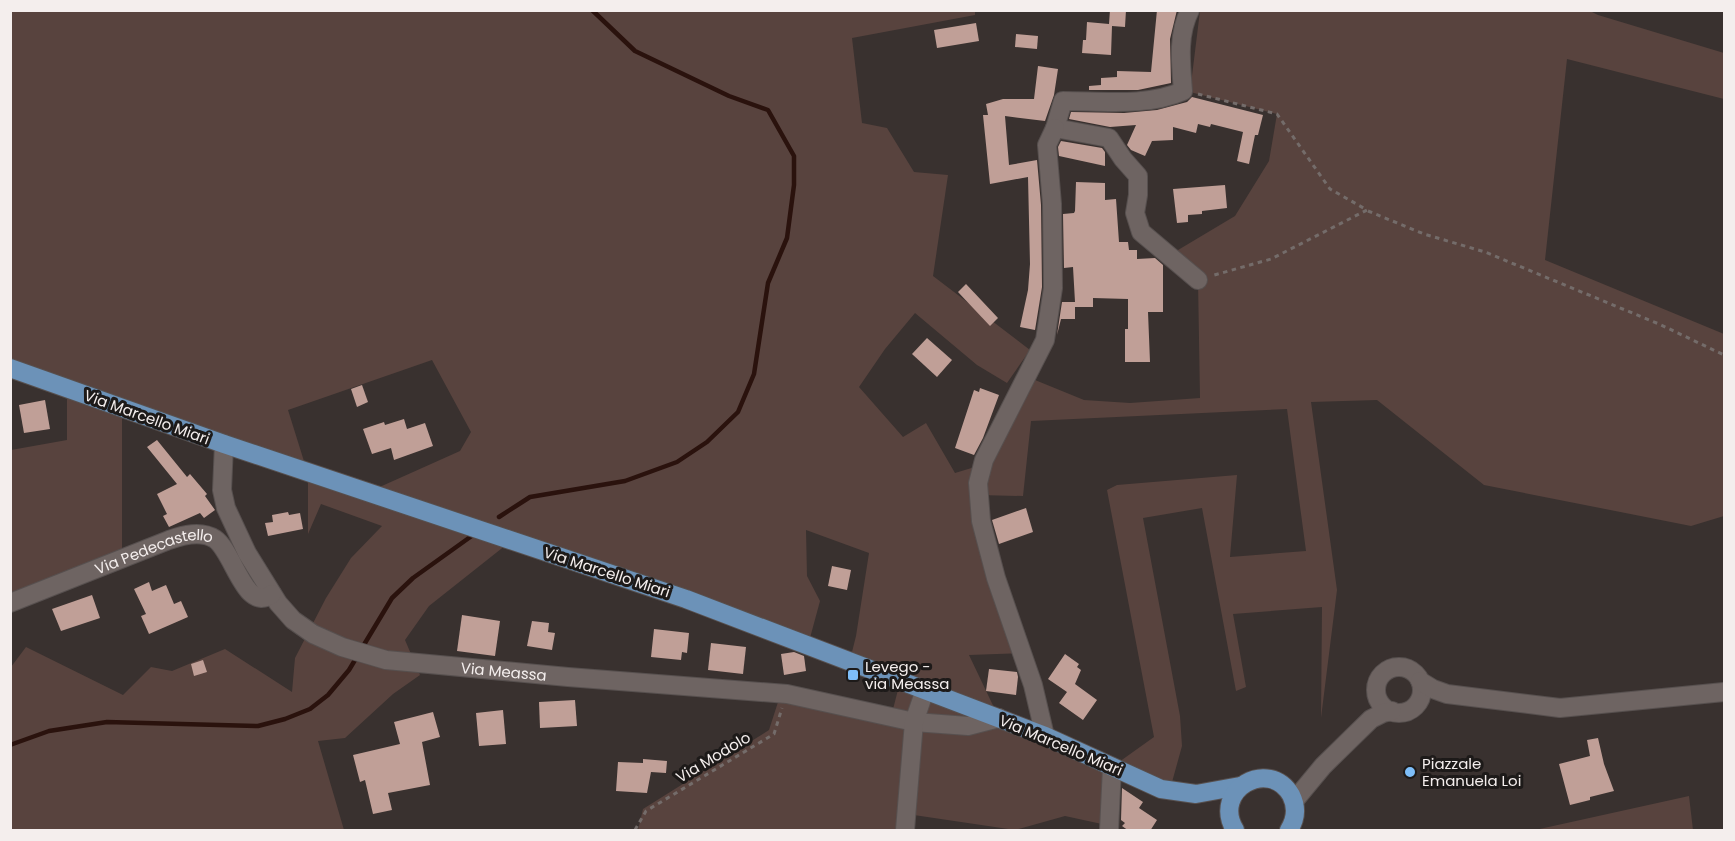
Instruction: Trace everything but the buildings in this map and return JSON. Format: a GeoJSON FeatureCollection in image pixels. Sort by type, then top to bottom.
{"type":"FeatureCollection","features":[{"type":"Feature","properties":{"kind":"main road","name":"Via Marcello Miari"},"geometry":{"type":"LineString","coordinates":[[10,368],[224,444],[686,598],[1045,736],[1161,789],[1215,799],[1229,810]]}},
{"type":"Feature","properties":{"kind":"main road","name":"Via Marcello Miari"},"geometry":{"type":"LineString","coordinates":[[1196,794],[1240,786],[1260,778],[1271,779],[1281,784]]}},
{"type":"Feature","properties":{"kind":"main road"},"geometry":{"type":"LineString","coordinates":[[1281,784],[1294,801],[1294,820],[1289,831]]}},
{"type":"Feature","properties":{"kind":"main road"},"geometry":{"type":"LineString","coordinates":[[1235,831],[1229,810],[1234,793],[1240,786]]}},
{"type":"Feature","properties":{"kind":"street"},"geometry":{"type":"LineString","coordinates":[[1045,736],[1034,685],[996,578],[981,521],[978,489],[984,460],[1044,340],[1053,288],[1052,204],[1047,145],[1063,101],[1116,102],[1168,98],[1183,91],[1180,51],[1186,17],[1190,10]]}},
{"type":"Feature","properties":{"kind":"street"},"geometry":{"type":"LineString","coordinates":[[1055,128],[1109,138],[1138,176],[1135,213],[1141,232],[1198,280]]}},
{"type":"Feature","properties":{"kind":"street","name":"Via Meassa"},"geometry":{"type":"LineString","coordinates":[[224,444],[222,490],[226,508],[247,553],[285,612],[302,627],[322,639],[386,660],[787,694],[914,722],[968,726],[999,718]]}},
{"type":"Feature","properties":{"kind":"street","name":"Via Pedecastello"},"geometry":{"type":"LineString","coordinates":[[10,603],[168,540],[189,534],[207,535],[222,545],[246,588],[253,596],[263,598],[272,594]]}},
{"type":"Feature","properties":{"kind":"street"},"geometry":{"type":"LineString","coordinates":[[1371,719],[1378,698],[1379,679],[1390,669],[1404,667],[1416,675],[1420,681],[1447,694],[1560,708],[1725,692]]}},
{"type":"Feature","properties":{"kind":"street"},"geometry":{"type":"LineString","coordinates":[[1294,801],[1323,766],[1371,719],[1383,712],[1400,712],[1414,707],[1421,695],[1420,681]]}},
{"type":"Feature","properties":{"kind":"street"},"geometry":{"type":"LineString","coordinates":[[905,831],[914,722],[925,690]]}},
{"type":"Feature","properties":{"kind":"street"},"geometry":{"type":"LineString","coordinates":[[1378,698],[1385,708],[1392,711]]}},
{"type":"Feature","properties":{"kind":"street"},"geometry":{"type":"LineString","coordinates":[[1281,784],[1298,780],[1323,766]]}},
{"type":"Feature","properties":{"kind":"street"},"geometry":{"type":"LineString","coordinates":[[1109,831],[1112,767]]}},
{"type":"Feature","properties":{"kind":"path"},"geometry":{"type":"LineString","coordinates":[[1183,91],[1277,114],[1330,189],[1367,210],[1424,234],[1485,252],[1659,324],[1725,356]]}},
{"type":"Feature","properties":{"kind":"path"},"geometry":{"type":"LineString","coordinates":[[1198,280],[1271,259],[1367,210]]}},
{"type":"Feature","properties":{"kind":"path","name":"Via Modolo"},"geometry":{"type":"LineString","coordinates":[[635,831],[646,811],[774,734],[787,694]]}},
{"type":"Feature","properties":{"kind":"shaded area"},"geometry":{"type":"Polygon","coordinates":[[[11,11],[975,11],[975,15],[852,38],[862,123],[887,128],[914,172],[948,175],[933,276],[1030,350],[1007,383],[977,365],[915,313],[885,349],[859,387],[903,437],[926,423],[955,473],[988,463],[1035,380],[1084,400],[1130,403],[1200,398],[1198,280],[1168,256],[1235,216],[1269,161],[1277,114],[1190,92],[1200,11],[1590,11],[1724,53],[1724,99],[1567,59],[1545,260],[1724,334],[1724,516],[1691,526],[1484,485],[1377,400],[1311,402],[1337,590],[1321,718],[1322,607],[1233,614],[1246,687],[1236,691],[1202,508],[1143,518],[1180,716],[1182,746],[1169,793],[1113,768],[1111,826],[1065,816],[1015,830],[907,814],[905,830],[638,830],[643,809],[769,730],[779,699],[891,717],[900,682],[849,664],[856,636],[869,553],[806,530],[807,576],[820,601],[807,649],[506,545],[429,606],[405,640],[420,675],[393,694],[345,738],[318,741],[344,830],[11,830],[11,667],[26,647],[123,695],[151,667],[172,671],[225,649],[292,692],[295,658],[326,598],[351,558],[382,526],[321,504],[308,534],[308,474],[122,415],[122,550],[11,595],[11,450],[67,440],[67,390],[11,368],[11,11]],[[432,360],[288,410],[308,474],[364,494],[460,451],[471,432],[432,360]],[[1287,409],[1031,421],[1023,496],[978,495],[1023,653],[969,655],[999,718],[1112,767],[1154,737],[1107,490],[1117,485],[1237,475],[1230,557],[1306,551],[1287,409]]]}},
{"type":"Feature","properties":{"kind":"shaded area"},"geometry":{"type":"Polygon","coordinates":[[[1689,796],[1693,830],[1535,830],[1689,796]]]}},
{"type":"Feature","properties":{"kind":"waterway"},"geometry":{"type":"LineString","coordinates":[[499,517],[530,497],[625,481],[677,462],[707,442],[738,412],[754,374],[768,283],[787,238],[794,185],[794,156],[768,110],[729,96],[635,51],[592,10]]}},
{"type":"Feature","properties":{"kind":"waterway"},"geometry":{"type":"LineString","coordinates":[[362,648],[392,598],[413,578],[473,535]]}},
{"type":"Feature","properties":{"kind":"waterway"},"geometry":{"type":"LineString","coordinates":[[10,745],[49,731],[107,722],[258,726],[310,709],[328,695],[358,655]]}},
{"type":"Feature","properties":{"kind":"place","name":"Levego - via Meassa"},"geometry":{"type":"Point","coordinates":[853,675]}},
{"type":"Feature","properties":{"kind":"place","name":"Piazzale Emanuela Loi"},"geometry":{"type":"Point","coordinates":[1410,772]}}]}
